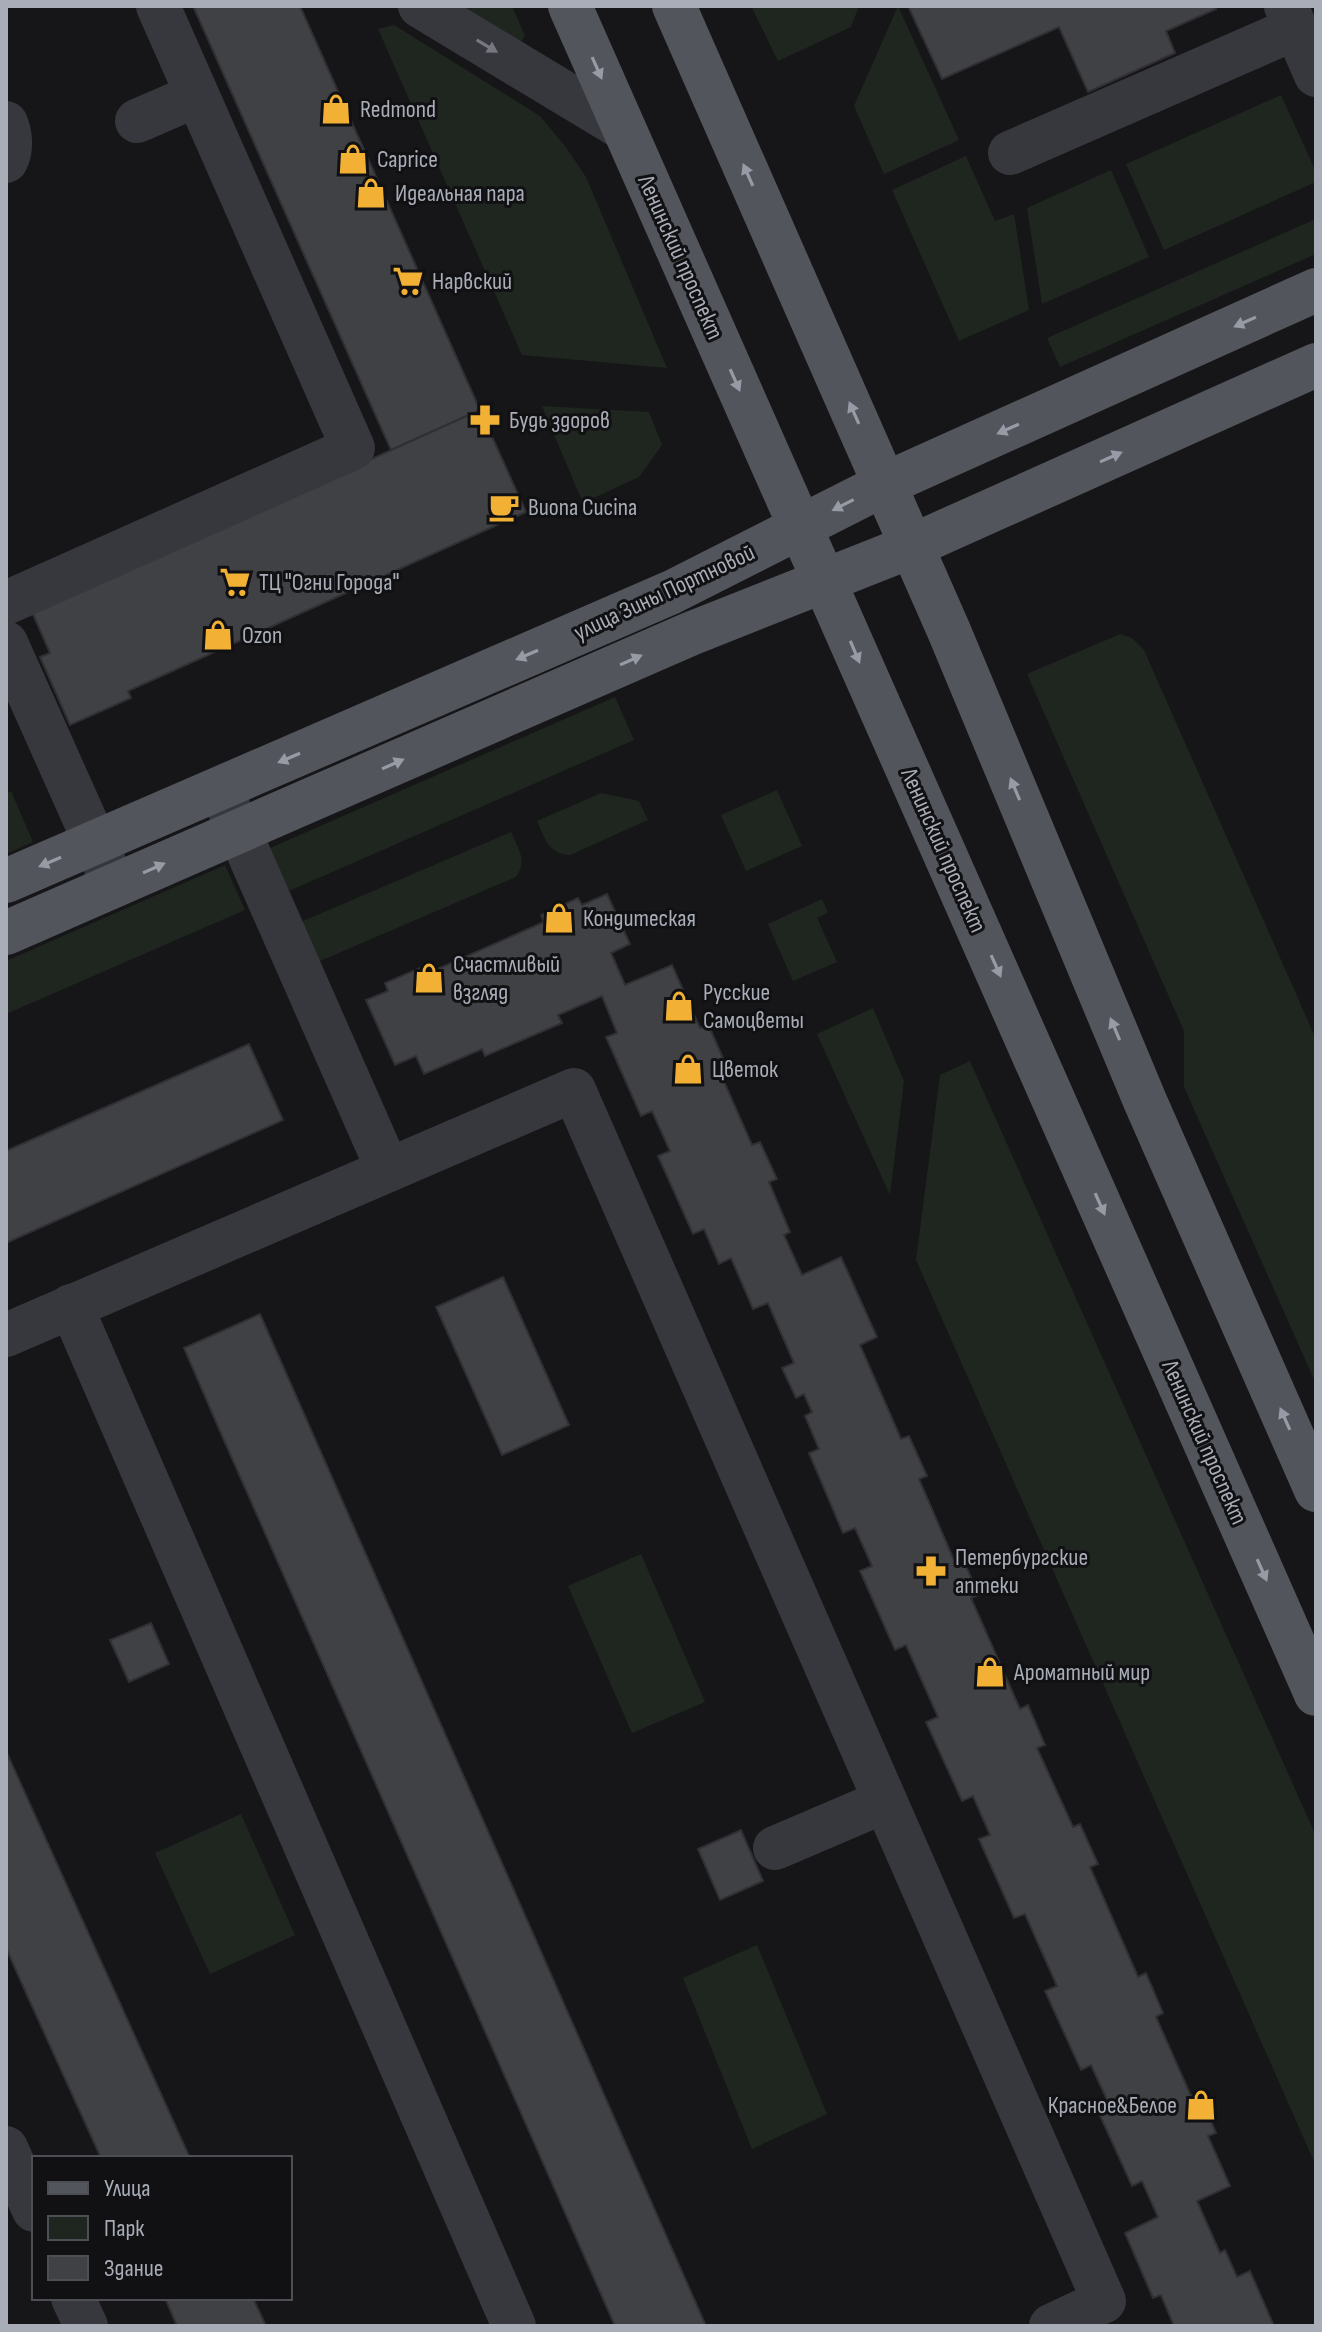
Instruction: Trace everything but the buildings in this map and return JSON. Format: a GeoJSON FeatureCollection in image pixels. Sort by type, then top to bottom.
{"type":"FeatureCollection","features":[{"type":"Feature","properties":{"kind":"main road","name":"Ленинский проспект"},"geometry":{"type":"LineString","coordinates":[[570,6],[1316,1694]]}},
{"type":"Feature","properties":{"kind":"main road"},"geometry":{"type":"LineString","coordinates":[[674,6],[912,546],[1145,1101],[1316,1490]]}},
{"type":"Feature","properties":{"kind":"main road","name":"улица Зины Портновой"},"geometry":{"type":"LineString","coordinates":[[6,881],[672,592],[885,484],[1316,290]]}},
{"type":"Feature","properties":{"kind":"main road","name":"улица Зины Портновой"},"geometry":{"type":"LineString","coordinates":[[6,933],[690,634],[912,546],[1316,365]]}},
{"type":"Feature","properties":{"kind":"street"},"geometry":{"type":"LineString","coordinates":[[6,603],[353,448],[158,6]]}},
{"type":"Feature","properties":{"kind":"street"},"geometry":{"type":"LineString","coordinates":[[420,6],[624,129]]}},
{"type":"Feature","properties":{"kind":"street"},"geometry":{"type":"LineString","coordinates":[[1010,153],[1291,17],[1316,75]]}},
{"type":"Feature","properties":{"kind":"street"},"geometry":{"type":"LineString","coordinates":[[137,121],[197,95]]}},
{"type":"Feature","properties":{"kind":"street"},"geometry":{"type":"LineString","coordinates":[[6,123],[10,133],[6,161]]}},
{"type":"Feature","properties":{"kind":"street"},"geometry":{"type":"LineString","coordinates":[[6,643],[114,886]]}},
{"type":"Feature","properties":{"kind":"street"},"geometry":{"type":"LineString","coordinates":[[220,788],[388,1170]]}},
{"type":"Feature","properties":{"kind":"street"},"geometry":{"type":"LineString","coordinates":[[6,1335],[574,1090],[1104,2301],[1056,2325]]}},
{"type":"Feature","properties":{"kind":"street"},"geometry":{"type":"LineString","coordinates":[[71,1306],[514,2326]]}},
{"type":"Feature","properties":{"kind":"street"},"geometry":{"type":"LineString","coordinates":[[775,1848],[885,1801]]}},
{"type":"Feature","properties":{"kind":"street"},"geometry":{"type":"LineString","coordinates":[[6,2148],[32,2206]]}},
{"type":"Feature","properties":{"kind":"street"},"geometry":{"type":"LineString","coordinates":[[74,2300],[86,2326]]}},
{"type":"Feature","properties":{"kind":"green space"},"geometry":{"type":"Polygon","coordinates":[[[456,6],[512,6],[525,36],[520,43],[456,6]]]}},
{"type":"Feature","properties":{"kind":"green space"},"geometry":{"type":"Polygon","coordinates":[[[751,6],[859,6],[851,27],[778,61],[751,6]]]}},
{"type":"Feature","properties":{"kind":"green space"},"geometry":{"type":"Polygon","coordinates":[[[898,6],[959,140],[884,174],[854,106],[898,6]]]}},
{"type":"Feature","properties":{"kind":"green space"},"geometry":{"type":"Polygon","coordinates":[[[394,25],[540,116],[565,146],[586,177],[667,368],[522,355],[378,29],[394,25]]]}},
{"type":"Feature","properties":{"kind":"green space"},"geometry":{"type":"Polygon","coordinates":[[[1281,95],[1316,172],[1316,182],[1164,250],[1126,164],[1281,95]]]}},
{"type":"Feature","properties":{"kind":"green space"},"geometry":{"type":"Polygon","coordinates":[[[966,156],[995,221],[1014,214],[1029,310],[959,341],[892,190],[966,156]]]}},
{"type":"Feature","properties":{"kind":"green space"},"geometry":{"type":"Polygon","coordinates":[[[1111,170],[1149,257],[1042,304],[1027,208],[1111,170]]]}},
{"type":"Feature","properties":{"kind":"green space"},"geometry":{"type":"Polygon","coordinates":[[[1316,219],[1316,254],[1060,367],[1047,338],[1316,219]]]}},
{"type":"Feature","properties":{"kind":"green space"},"geometry":{"type":"Polygon","coordinates":[[[542,406],[649,412],[662,445],[639,477],[583,503],[542,406]]]}},
{"type":"Feature","properties":{"kind":"green space"},"geometry":{"type":"Polygon","coordinates":[[[1120,634],[1132,638],[1144,650],[1316,1039],[1316,1384],[1184,1087],[1184,1031],[1027,674],[1120,634]]]}},
{"type":"Feature","properties":{"kind":"green space"},"geometry":{"type":"Polygon","coordinates":[[[615,697],[634,740],[289,891],[270,848],[615,697]]]}},
{"type":"Feature","properties":{"kind":"green space"},"geometry":{"type":"Polygon","coordinates":[[[777,790],[802,846],[746,871],[721,815],[777,790]]]}},
{"type":"Feature","properties":{"kind":"green space"},"geometry":{"type":"Polygon","coordinates":[[[11,791],[33,842],[6,854],[6,793],[11,791]]]}},
{"type":"Feature","properties":{"kind":"green space"},"geometry":{"type":"Polygon","coordinates":[[[601,793],[639,801],[648,820],[570,855],[552,848],[537,821],[601,793]]]}},
{"type":"Feature","properties":{"kind":"green space"},"geometry":{"type":"Polygon","coordinates":[[[511,832],[522,860],[516,877],[313,964],[296,924],[511,832]]]}},
{"type":"Feature","properties":{"kind":"green space"},"geometry":{"type":"Polygon","coordinates":[[[225,865],[245,910],[6,1014],[6,961],[225,865]]]}},
{"type":"Feature","properties":{"kind":"green space"},"geometry":{"type":"Polygon","coordinates":[[[822,899],[828,913],[817,918],[837,962],[793,981],[768,924],[822,899]]]}},
{"type":"Feature","properties":{"kind":"green space"},"geometry":{"type":"Polygon","coordinates":[[[873,1008],[904,1081],[890,1195],[817,1034],[873,1008]]]}},
{"type":"Feature","properties":{"kind":"green space"},"geometry":{"type":"Polygon","coordinates":[[[970,1061],[1316,1836],[1316,2166],[916,1260],[940,1075],[970,1061]]]}},
{"type":"Feature","properties":{"kind":"green space"},"geometry":{"type":"Polygon","coordinates":[[[641,1554],[705,1702],[632,1733],[568,1586],[641,1554]]]}},
{"type":"Feature","properties":{"kind":"green space"},"geometry":{"type":"Polygon","coordinates":[[[241,1814],[295,1935],[210,1974],[155,1853],[241,1814]]]}},
{"type":"Feature","properties":{"kind":"green space"},"geometry":{"type":"Polygon","coordinates":[[[757,1945],[827,2114],[752,2149],[683,1978],[757,1945]]]}},
{"type":"Feature","properties":{"kind":"place","name":"Redmond"},"geometry":{"type":"Point","coordinates":[336,109]}},
{"type":"Feature","properties":{"kind":"place","name":"Caprice"},"geometry":{"type":"Point","coordinates":[353,159]}},
{"type":"Feature","properties":{"kind":"place","name":"Идеальная пара"},"geometry":{"type":"Point","coordinates":[371,193]}},
{"type":"Feature","properties":{"kind":"place","name":"Нарвский"},"geometry":{"type":"Point","coordinates":[408,281]}},
{"type":"Feature","properties":{"kind":"place","name":"Будь здоров"},"geometry":{"type":"Point","coordinates":[485,420]}},
{"type":"Feature","properties":{"kind":"place","name":"Buona Cucina"},"geometry":{"type":"Point","coordinates":[504,507]}},
{"type":"Feature","properties":{"kind":"place","name":"ТЦ \"Огни Города\""},"geometry":{"type":"Point","coordinates":[235,582]}},
{"type":"Feature","properties":{"kind":"place","name":"Ozon"},"geometry":{"type":"Point","coordinates":[218,635]}},
{"type":"Feature","properties":{"kind":"place","name":"Кондитеская"},"geometry":{"type":"Point","coordinates":[559,918]}},
{"type":"Feature","properties":{"kind":"place","name":"Счастливый взгляд"},"geometry":{"type":"Point","coordinates":[429,978]}},
{"type":"Feature","properties":{"kind":"place","name":"Русские Самоцветы"},"geometry":{"type":"Point","coordinates":[679,1006]}},
{"type":"Feature","properties":{"kind":"place","name":"Цветок"},"geometry":{"type":"Point","coordinates":[688,1069]}},
{"type":"Feature","properties":{"kind":"place","name":"Петербургские аптеки"},"geometry":{"type":"Point","coordinates":[931,1571]}},
{"type":"Feature","properties":{"kind":"place","name":"Ароматный мир"},"geometry":{"type":"Point","coordinates":[990,1672]}},
{"type":"Feature","properties":{"kind":"place","name":"Красное&Белое"},"geometry":{"type":"Point","coordinates":[1201,2105]}}]}
